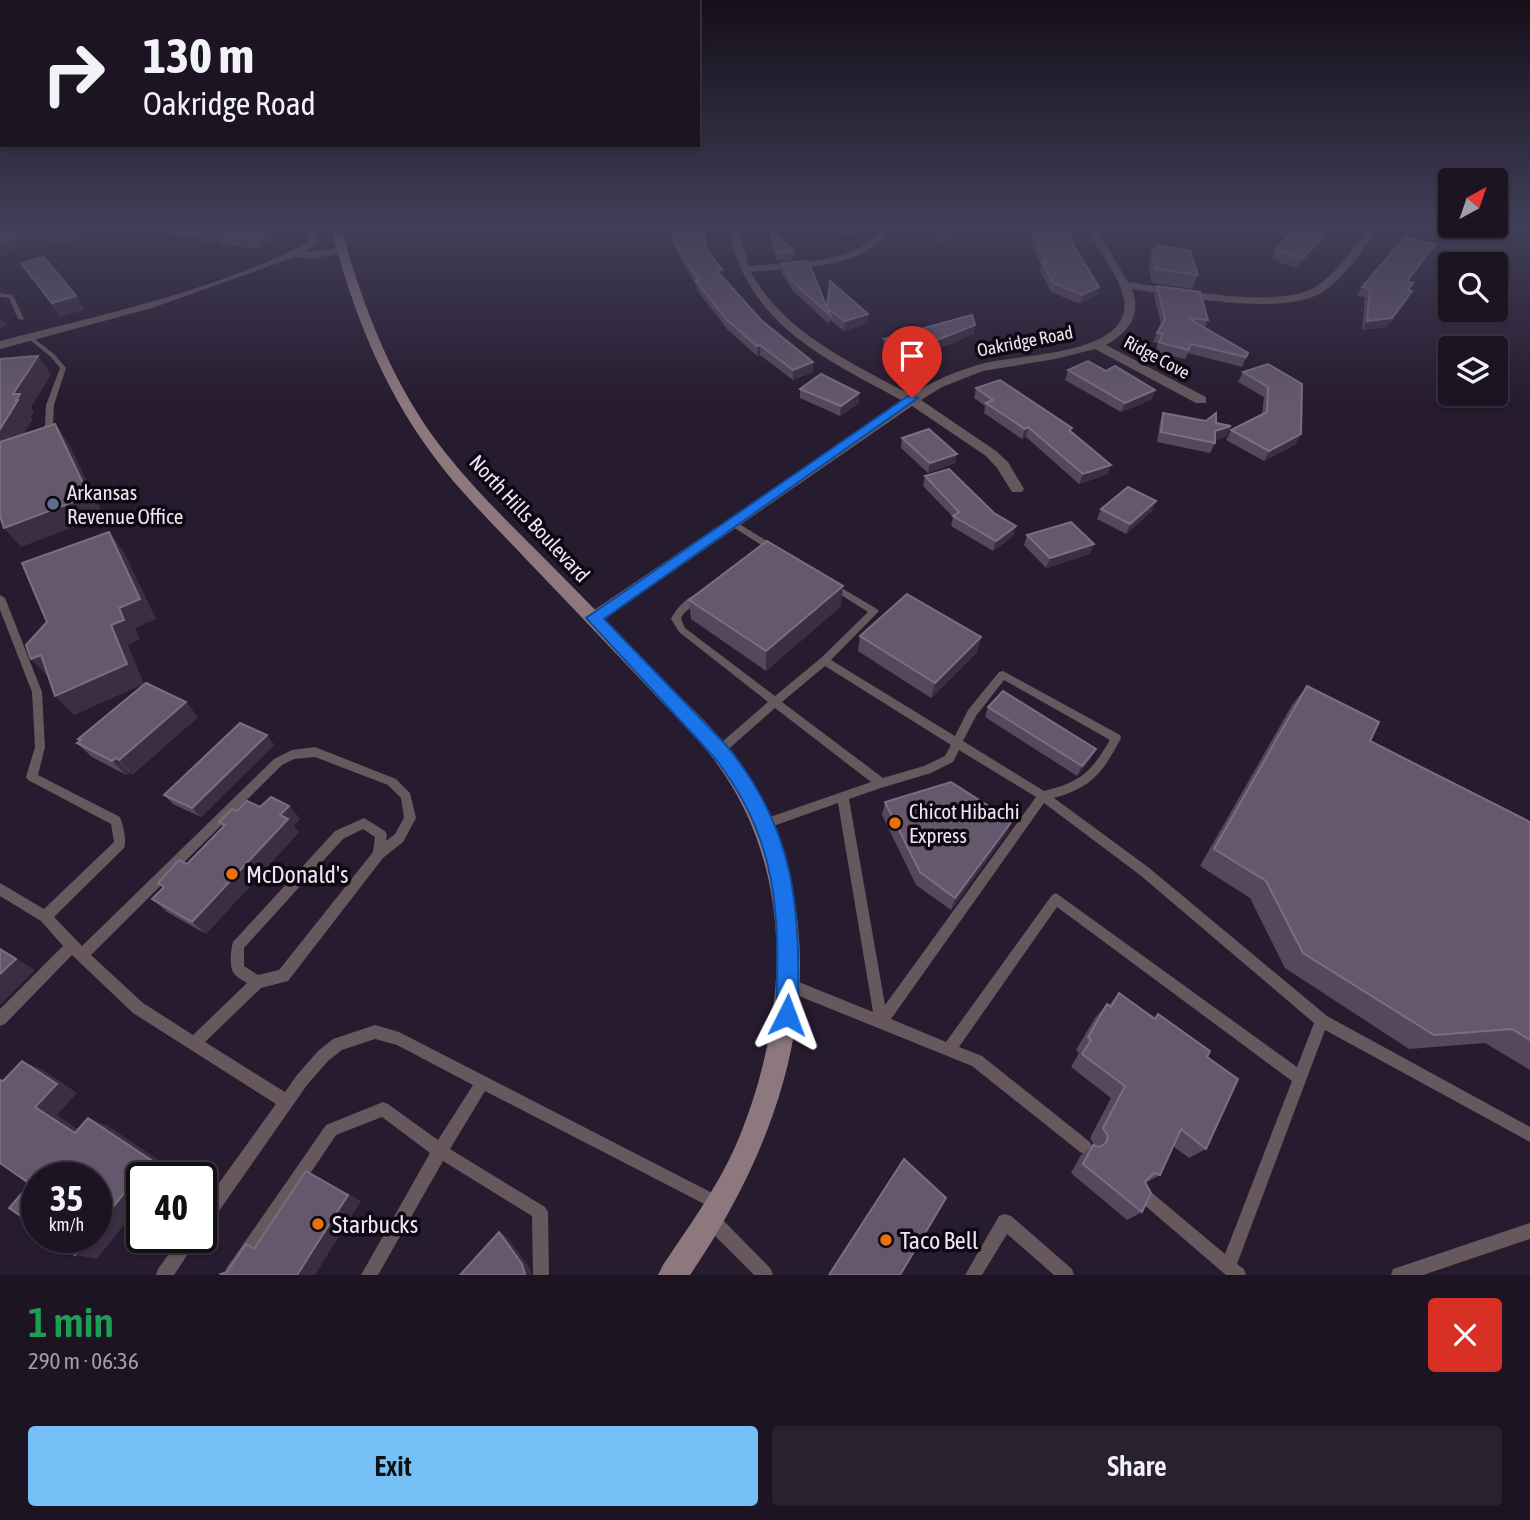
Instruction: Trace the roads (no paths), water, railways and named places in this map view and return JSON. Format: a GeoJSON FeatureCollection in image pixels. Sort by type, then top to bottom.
{"type":"FeatureCollection","features":[{"type":"Feature","properties":{"kind":"street"},"geometry":{"type":"LineString","coordinates":[[0,345],[149,306],[212,284]]}},
{"type":"Feature","properties":{"kind":"street","name":"North Hills Boulevard"},"geometry":{"type":"LineString","coordinates":[[354,284],[396,387],[418,425],[474,495],[719,751],[737,773],[765,824],[781,874],[789,938],[787,1015],[776,1068],[751,1141],[715,1212],[693,1249],[673,1275]]}},
{"type":"Feature","properties":{"kind":"street"},"geometry":{"type":"LineString","coordinates":[[754,284],[767,302],[805,336],[848,365],[912,398],[989,451],[1003,466],[1017,489]]}},
{"type":"Feature","properties":{"kind":"street"},"geometry":{"type":"LineString","coordinates":[[1123,285],[1258,300],[1301,297],[1319,290],[1325,284]]}},
{"type":"Feature","properties":{"kind":"street","name":"Oakridge Road"},"geometry":{"type":"LineString","coordinates":[[594,618],[912,398],[959,375],[995,364],[1097,345],[1116,333],[1129,314],[1129,298],[1123,285]]}},
{"type":"Feature","properties":{"kind":"street","name":"Ridge Cove"},"geometry":{"type":"LineString","coordinates":[[1097,345],[1201,400]]}},
{"type":"Feature","properties":{"kind":"lane"},"geometry":{"type":"LineString","coordinates":[[0,295],[11,296],[21,318]]}},
{"type":"Feature","properties":{"kind":"lane"},"geometry":{"type":"LineString","coordinates":[[31,338],[53,355],[64,368],[50,405],[49,425],[45,435],[35,446]]}},
{"type":"Feature","properties":{"kind":"lane"},"geometry":{"type":"LineString","coordinates":[[40,358],[53,355]]}},
{"type":"Feature","properties":{"kind":"lane"},"geometry":{"type":"LineString","coordinates":[[733,523],[760,547],[786,557]]}},
{"type":"Feature","properties":{"kind":"lane"},"geometry":{"type":"LineString","coordinates":[[719,751],[824,661],[874,611],[819,577]]}},
{"type":"Feature","properties":{"kind":"lane"},"geometry":{"type":"LineString","coordinates":[[710,588],[679,612],[676,619],[682,630],[881,783]]}},
{"type":"Feature","properties":{"kind":"lane"},"geometry":{"type":"LineString","coordinates":[[0,598],[37,692],[40,747],[33,778],[116,821],[120,844],[46,917]]}},
{"type":"Feature","properties":{"kind":"lane"},"geometry":{"type":"LineString","coordinates":[[824,661],[1043,796],[1143,871],[1322,1021],[1530,1136]]}},
{"type":"Feature","properties":{"kind":"lane"},"geometry":{"type":"LineString","coordinates":[[765,824],[881,783],[927,770],[949,759],[972,713],[1003,675],[1116,738],[1100,768],[1073,789],[1043,796],[881,1022]]}},
{"type":"Feature","properties":{"kind":"lane"},"geometry":{"type":"LineString","coordinates":[[0,1019],[278,762],[292,755],[315,752],[392,782],[406,796],[410,818],[398,838],[379,854],[283,976],[257,982],[194,1043]]}},
{"type":"Feature","properties":{"kind":"lane"},"geometry":{"type":"LineString","coordinates":[[843,797],[881,1022]]}},
{"type":"Feature","properties":{"kind":"lane"},"geometry":{"type":"LineString","coordinates":[[257,982],[238,969],[238,946],[339,835],[364,823],[381,835],[379,854]]}},
{"type":"Feature","properties":{"kind":"lane"},"geometry":{"type":"LineString","coordinates":[[0,889],[46,917],[138,1008],[287,1102]]}},
{"type":"Feature","properties":{"kind":"lane"},"geometry":{"type":"LineString","coordinates":[[949,1049],[1056,899],[1300,1078]]}},
{"type":"Feature","properties":{"kind":"lane"},"geometry":{"type":"LineString","coordinates":[[789,985],[977,1061],[1085,1147]]}},
{"type":"Feature","properties":{"kind":"lane"},"geometry":{"type":"LineString","coordinates":[[1140,1192],[1228,1267],[1322,1021]]}},
{"type":"Feature","properties":{"kind":"lane"},"geometry":{"type":"LineString","coordinates":[[217,1200],[323,1056],[338,1044],[375,1032],[399,1039],[483,1082],[715,1212],[765,1275]]}},
{"type":"Feature","properties":{"kind":"lane"},"geometry":{"type":"LineString","coordinates":[[369,1275],[483,1082]]}},
{"type":"Feature","properties":{"kind":"lane"},"geometry":{"type":"LineString","coordinates":[[232,1275],[331,1130],[383,1109],[440,1151],[540,1212],[541,1275]]}},
{"type":"Feature","properties":{"kind":"lane"},"geometry":{"type":"LineString","coordinates":[[973,1275],[1005,1222],[1066,1275]]}},
{"type":"Feature","properties":{"kind":"lane"},"geometry":{"type":"LineString","coordinates":[[1399,1275],[1530,1231]]}},
{"type":"Feature","properties":{"kind":"lane"},"geometry":{"type":"LineString","coordinates":[[164,1275],[180,1253]]}},
{"type":"Feature","properties":{"kind":"place","name":"Arkansas Revenue Office"},"geometry":{"type":"Point","coordinates":[53,504]}},
{"type":"Feature","properties":{"kind":"place","name":"Chicot Hibachi Express"},"geometry":{"type":"Point","coordinates":[895,823]}},
{"type":"Feature","properties":{"kind":"place","name":"McDonald's"},"geometry":{"type":"Point","coordinates":[232,874]}},
{"type":"Feature","properties":{"kind":"place","name":"Starbucks"},"geometry":{"type":"Point","coordinates":[318,1224]}},
{"type":"Feature","properties":{"kind":"place","name":"Taco Bell"},"geometry":{"type":"Point","coordinates":[886,1240]}}]}
